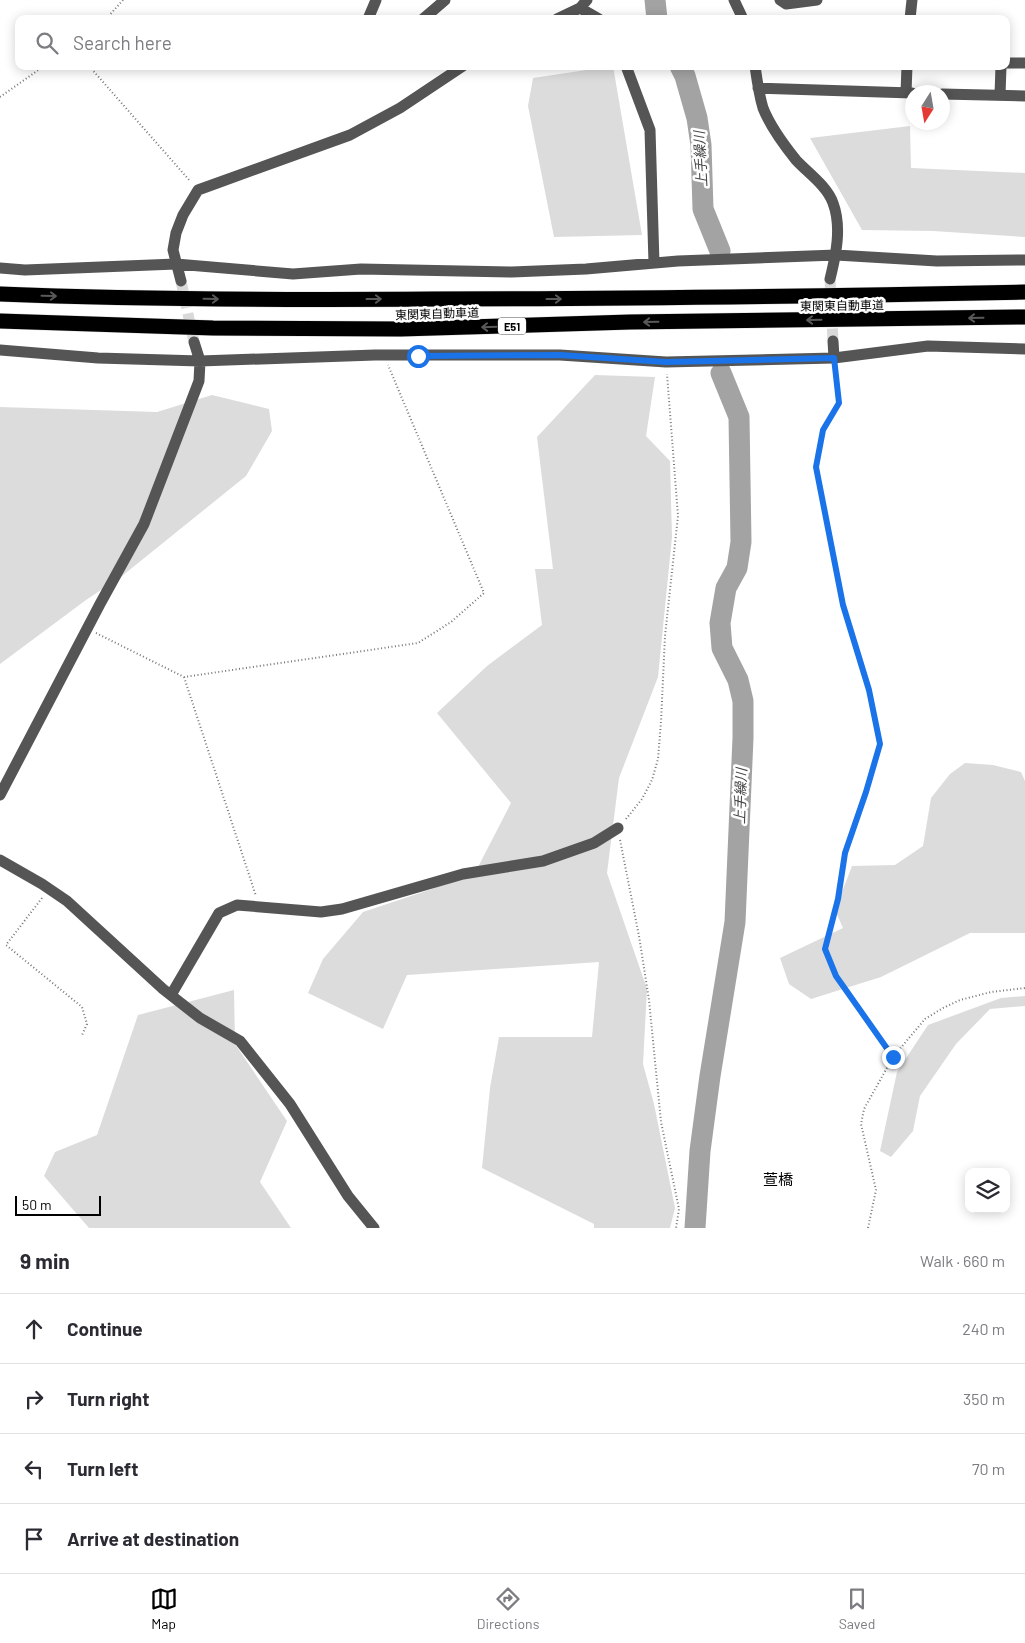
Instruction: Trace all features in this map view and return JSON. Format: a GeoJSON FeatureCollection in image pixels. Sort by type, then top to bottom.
{"type":"FeatureCollection","features":[{"type":"Feature","properties":{"kind":"highway","name":"東関東自動車道"},"geometry":{"type":"LineString","coordinates":[[0,294],[214,299],[432,299],[658,298],[1025,292]]}},
{"type":"Feature","properties":{"kind":"highway","name":"東関東自動車道"},"geometry":{"type":"LineString","coordinates":[[0,322],[213,328],[401,330],[630,322],[1025,317]]}},
{"type":"Feature","properties":{"kind":"street"},"geometry":{"type":"LineString","coordinates":[[370,15],[376,0]]}},
{"type":"Feature","properties":{"kind":"street"},"geometry":{"type":"LineString","coordinates":[[428,15],[445,0]]}},
{"type":"Feature","properties":{"kind":"street"},"geometry":{"type":"LineString","coordinates":[[734,0],[741,15]]}},
{"type":"Feature","properties":{"kind":"street"},"geometry":{"type":"LineString","coordinates":[[780,0],[786,4],[817,0]]}},
{"type":"Feature","properties":{"kind":"street"},"geometry":{"type":"LineString","coordinates":[[910,15],[912,0]]}},
{"type":"Feature","properties":{"kind":"street"},"geometry":{"type":"LineString","coordinates":[[564,15],[584,4],[595,15]]}},
{"type":"Feature","properties":{"kind":"street"},"geometry":{"type":"LineString","coordinates":[[1010,63],[1025,63]]}},
{"type":"Feature","properties":{"kind":"street"},"geometry":{"type":"LineString","coordinates":[[181,281],[173,250],[176,233],[183,215],[198,190],[350,135],[400,108],[457,70]]}},
{"type":"Feature","properties":{"kind":"street"},"geometry":{"type":"LineString","coordinates":[[628,70],[650,130],[654,263]]}},
{"type":"Feature","properties":{"kind":"street"},"geometry":{"type":"LineString","coordinates":[[756,70],[758,88],[764,108],[775,131],[795,158],[829,195],[833,203],[837,227],[836,255],[830,279]]}},
{"type":"Feature","properties":{"kind":"street"},"geometry":{"type":"LineString","coordinates":[[907,70],[908,85]]}},
{"type":"Feature","properties":{"kind":"street"},"geometry":{"type":"LineString","coordinates":[[1000,95],[1001,70]]}},
{"type":"Feature","properties":{"kind":"street"},"geometry":{"type":"LineString","coordinates":[[758,88],[905,93]]}},
{"type":"Feature","properties":{"kind":"street"},"geometry":{"type":"LineString","coordinates":[[950,94],[1025,96]]}},
{"type":"Feature","properties":{"kind":"street"},"geometry":{"type":"LineString","coordinates":[[0,268],[25,270],[176,264],[293,274],[362,269],[522,272],[654,263],[836,255],[938,261],[1025,260]]}},
{"type":"Feature","properties":{"kind":"street"},"geometry":{"type":"LineString","coordinates":[[833,341],[834,358]]}},
{"type":"Feature","properties":{"kind":"street"},"geometry":{"type":"LineString","coordinates":[[0,795],[144,524],[199,381],[200,361],[194,342]]}},
{"type":"Feature","properties":{"kind":"street"},"geometry":{"type":"LineString","coordinates":[[0,350],[98,358],[200,361],[384,355],[560,355],[666,362],[834,358],[928,346],[1025,349]]}},
{"type":"Feature","properties":{"kind":"street"},"geometry":{"type":"LineString","coordinates":[[171,995],[219,913],[237,905],[321,912],[342,909],[463,874],[543,861],[594,843],[618,828]]}},
{"type":"Feature","properties":{"kind":"street"},"geometry":{"type":"LineString","coordinates":[[0,860],[67,900],[171,995],[200,1018],[240,1042],[290,1104],[348,1196],[374,1228]]}},
{"type":"Feature","properties":{"kind":"path"},"geometry":{"type":"LineString","coordinates":[[110,15],[123,0]]}},
{"type":"Feature","properties":{"kind":"path"},"geometry":{"type":"LineString","coordinates":[[0,97],[38,70]]}},
{"type":"Feature","properties":{"kind":"path"},"geometry":{"type":"LineString","coordinates":[[93,70],[198,190]]}},
{"type":"Feature","properties":{"kind":"path"},"geometry":{"type":"LineString","coordinates":[[88,629],[184,677],[418,643],[452,622],[484,593],[384,355]]}},
{"type":"Feature","properties":{"kind":"path"},"geometry":{"type":"LineString","coordinates":[[834,358],[839,403],[823,430],[816,467],[843,605],[869,690],[880,744],[845,853],[838,899],[825,949],[836,976],[893,1057]]}},
{"type":"Feature","properties":{"kind":"path"},"geometry":{"type":"LineString","coordinates":[[666,362],[678,516],[665,636],[658,759],[652,780],[642,800],[618,828],[639,936],[649,1000],[661,1122],[679,1209],[676,1228]]}},
{"type":"Feature","properties":{"kind":"path"},"geometry":{"type":"LineString","coordinates":[[184,677],[260,907]]}},
{"type":"Feature","properties":{"kind":"path"},"geometry":{"type":"LineString","coordinates":[[50,889],[6,945],[82,1007],[87,1024],[82,1035]]}},
{"type":"Feature","properties":{"kind":"path"},"geometry":{"type":"LineString","coordinates":[[868,1228],[876,1190],[861,1124],[864,1109],[893,1057],[925,1019],[942,1008],[960,1000],[991,992],[1025,988]]}},
{"type":"Feature","properties":{"kind":"shaded area"},"geometry":{"type":"Polygon","coordinates":[[[586,70],[614,70],[642,235],[554,237],[528,106],[533,78],[586,70]]]}},
{"type":"Feature","properties":{"kind":"shaded area"},"geometry":{"type":"Polygon","coordinates":[[[905,127],[905,130],[910,130],[911,168],[1025,173],[1025,237],[933,231],[862,230],[810,138],[905,127]]]}},
{"type":"Feature","properties":{"kind":"shaded area"},"geometry":{"type":"Polygon","coordinates":[[[595,375],[655,377],[646,436],[670,461],[672,537],[658,677],[619,778],[607,873],[647,989],[643,1064],[654,1104],[675,1208],[670,1228],[594,1228],[594,1224],[482,1168],[490,1088],[499,1037],[592,1037],[599,962],[407,975],[383,1029],[308,993],[323,959],[363,912],[432,889],[478,867],[511,803],[437,713],[487,666],[542,625],[535,569],[553,569],[537,437],[595,375]]]}},
{"type":"Feature","properties":{"kind":"shaded area"},"geometry":{"type":"Polygon","coordinates":[[[212,395],[269,409],[272,431],[246,476],[122,576],[86,600],[0,664],[0,407],[157,412],[212,395]]]}},
{"type":"Feature","properties":{"kind":"shaded area"},"geometry":{"type":"Polygon","coordinates":[[[965,763],[993,765],[1021,772],[1025,781],[1025,933],[970,933],[881,977],[811,999],[789,984],[780,958],[843,928],[835,910],[852,866],[895,865],[923,846],[931,798],[950,774],[965,763]]]}},
{"type":"Feature","properties":{"kind":"shaded area"},"geometry":{"type":"Polygon","coordinates":[[[234,990],[235,1044],[287,1121],[260,1182],[291,1228],[89,1228],[44,1176],[55,1152],[97,1135],[138,1015],[234,990]]]}},
{"type":"Feature","properties":{"kind":"shaded area"},"geometry":{"type":"Polygon","coordinates":[[[1025,996],[1025,1006],[990,1009],[956,1044],[920,1096],[913,1131],[891,1157],[880,1151],[897,1072],[928,1025],[1001,998],[1025,996]]]}},
{"type":"Feature","properties":{"kind":"waterway","name":"上手繰川"},"geometry":{"type":"LineString","coordinates":[[655,0],[657,15]]}},
{"type":"Feature","properties":{"kind":"waterway","name":"上手繰川"},"geometry":{"type":"LineString","coordinates":[[682,70],[697,118],[701,145],[703,209],[720,251]]}},
{"type":"Feature","properties":{"kind":"waterway","name":"上手繰川"},"geometry":{"type":"LineString","coordinates":[[695,1228],[700,1151],[735,922],[743,738],[743,701],[738,680],[722,648],[720,623],[726,588],[737,568],[741,542],[739,417],[721,373]]}},
{"type":"Feature","properties":{"kind":"tunnel"},"geometry":{"type":"LineString","coordinates":[[830,279],[833,341]]}},
{"type":"Feature","properties":{"kind":"tunnel"},"geometry":{"type":"LineString","coordinates":[[181,281],[194,342]]}},
{"type":"Feature","properties":{"kind":"district","name":"萱橋"},"geometry":{"type":"Point","coordinates":[778,1179]}},
{"type":"Feature","properties":{"kind":"route"},"geometry":{"type":"LineString","coordinates":[[418,356],[560,355],[666,362],[834,358],[839,403],[823,430],[816,467],[825,505],[843,605],[869,690],[880,744],[845,853],[838,899],[825,949],[836,976],[893,1057]]}}]}
